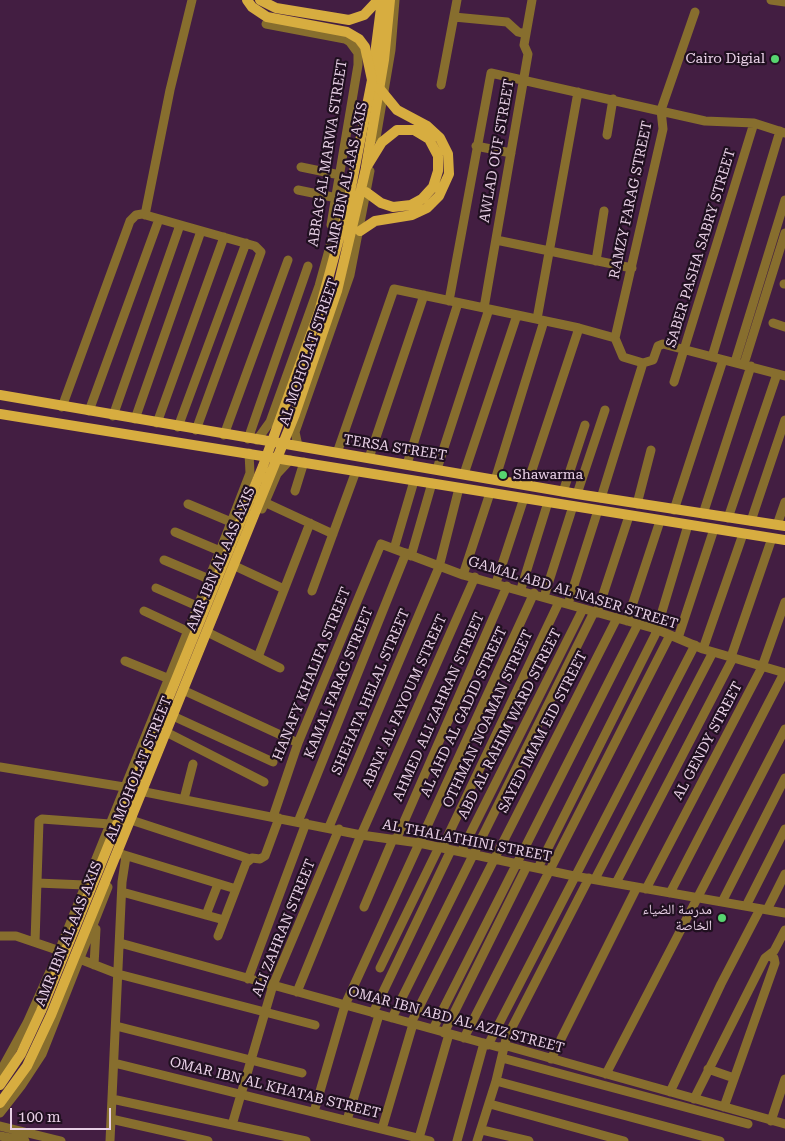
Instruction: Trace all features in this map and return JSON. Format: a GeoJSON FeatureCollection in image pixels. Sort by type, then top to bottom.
{"type":"FeatureCollection","features":[{"type":"Feature","properties":{"kind":"main road"},"geometry":{"type":"LineString","coordinates":[[248,0],[252,7],[267,17],[353,34],[365,47],[376,84],[397,110],[428,126],[440,138],[448,154],[448,174],[438,196],[426,208],[412,214],[375,221],[360,231]]}},
{"type":"Feature","properties":{"kind":"main road"},"geometry":{"type":"LineString","coordinates":[[260,0],[276,8],[350,20],[364,15],[378,0]]}},
{"type":"Feature","properties":{"kind":"main road","name":"AMR IBN AL AAS AXIS"},"geometry":{"type":"LineString","coordinates":[[0,1085],[21,1054],[41,1011],[285,410],[319,312],[346,213],[376,84],[382,0]]}},
{"type":"Feature","properties":{"kind":"main road","name":"AMR IBN AL AAS AXIS"},"geometry":{"type":"LineString","coordinates":[[0,1103],[27,1066],[48,1022],[292,423],[337,291],[366,168],[376,84],[390,0]]}},
{"type":"Feature","properties":{"kind":"main road"},"geometry":{"type":"LineString","coordinates":[[366,168],[387,136],[403,129],[414,130],[424,134],[432,143],[438,156],[438,171],[435,182],[426,196],[417,202],[393,207],[381,204],[366,192]]}},
{"type":"Feature","properties":{"kind":"main road","name":"TERSA STREET"},"geometry":{"type":"LineString","coordinates":[[0,395],[113,416],[408,464],[563,492],[781,525]]}},
{"type":"Feature","properties":{"kind":"main road","name":"TERSA STREET"},"geometry":{"type":"LineString","coordinates":[[0,414],[785,540]]}},
{"type":"Feature","properties":{"kind":"street"},"geometry":{"type":"LineString","coordinates":[[145,215],[170,90],[192,0]]}},
{"type":"Feature","properties":{"kind":"street","name":"AL MOHOLAT STREET"},"geometry":{"type":"LineString","coordinates":[[252,439],[270,422],[325,267],[356,147],[370,69],[378,0]]}},
{"type":"Feature","properties":{"kind":"street","name":"AL MOHOLAT STREET"},"geometry":{"type":"LineString","coordinates":[[298,446],[295,438],[296,429],[350,275],[360,231],[387,75],[395,0]]}},
{"type":"Feature","properties":{"kind":"street"},"geometry":{"type":"LineString","coordinates":[[441,85],[457,0]]}},
{"type":"Feature","properties":{"kind":"street","name":"AWLAD OUF STREET"},"geometry":{"type":"LineString","coordinates":[[437,469],[487,309],[496,240],[528,54],[524,45],[532,0]]}},
{"type":"Feature","properties":{"kind":"street"},"geometry":{"type":"LineString","coordinates":[[772,0],[785,2]]}},
{"type":"Feature","properties":{"kind":"street","name":"RAMZY FARAG STREET"},"geometry":{"type":"LineString","coordinates":[[615,338],[663,129],[661,110],[695,12]]}},
{"type":"Feature","properties":{"kind":"street"},"geometry":{"type":"LineString","coordinates":[[454,17],[507,22],[516,31],[526,34]]}},
{"type":"Feature","properties":{"kind":"street","name":"ABRAG AL MARWA STREET"},"geometry":{"type":"LineString","coordinates":[[266,24],[345,39],[350,42],[358,53],[358,65],[325,267]]}},
{"type":"Feature","properties":{"kind":"street"},"geometry":{"type":"LineString","coordinates":[[449,300],[491,73],[705,121],[754,123],[783,132],[712,357]]}},
{"type":"Feature","properties":{"kind":"street"},"geometry":{"type":"LineString","coordinates":[[494,480],[541,320],[549,252],[578,92]]}},
{"type":"Feature","properties":{"kind":"street"},"geometry":{"type":"LineString","coordinates":[[607,135],[613,99]]}},
{"type":"Feature","properties":{"kind":"street","name":"SABER PASHA SABRY STREET"},"geometry":{"type":"LineString","coordinates":[[674,382],[754,123]]}},
{"type":"Feature","properties":{"kind":"street"},"geometry":{"type":"LineString","coordinates":[[476,146],[511,153]]}},
{"type":"Feature","properties":{"kind":"street"},"geometry":{"type":"LineString","coordinates":[[301,168],[340,175]]}},
{"type":"Feature","properties":{"kind":"street"},"geometry":{"type":"LineString","coordinates":[[298,190],[337,198]]}},
{"type":"Feature","properties":{"kind":"street"},"geometry":{"type":"LineString","coordinates":[[734,362],[785,200]]}},
{"type":"Feature","properties":{"kind":"street"},"geometry":{"type":"LineString","coordinates":[[596,261],[604,211]]}},
{"type":"Feature","properties":{"kind":"street"},"geometry":{"type":"LineString","coordinates":[[62,407],[130,220],[136,215],[145,215],[258,246],[261,254],[196,430]]}},
{"type":"Feature","properties":{"kind":"street"},"geometry":{"type":"LineString","coordinates":[[89,411],[159,219]]}},
{"type":"Feature","properties":{"kind":"street"},"geometry":{"type":"LineString","coordinates":[[113,416],[180,225]]}},
{"type":"Feature","properties":{"kind":"street"},"geometry":{"type":"LineString","coordinates":[[135,419],[201,231]]}},
{"type":"Feature","properties":{"kind":"street"},"geometry":{"type":"LineString","coordinates":[[703,514],[785,233]]}},
{"type":"Feature","properties":{"kind":"street"},"geometry":{"type":"LineString","coordinates":[[157,423],[224,237]]}},
{"type":"Feature","properties":{"kind":"street"},"geometry":{"type":"LineString","coordinates":[[496,240],[632,268]]}},
{"type":"Feature","properties":{"kind":"street"},"geometry":{"type":"LineString","coordinates":[[178,427],[246,243]]}},
{"type":"Feature","properties":{"kind":"street"},"geometry":{"type":"LineString","coordinates":[[224,435],[288,260]]}},
{"type":"Feature","properties":{"kind":"street"},"geometry":{"type":"LineString","coordinates":[[252,439],[308,266]]}},
{"type":"Feature","properties":{"kind":"street"},"geometry":{"type":"LineString","coordinates":[[337,453],[392,292],[396,289],[579,328],[615,338],[623,357],[643,363],[652,360],[660,345],[748,365],[781,375],[728,518]]}},
{"type":"Feature","properties":{"kind":"street"},"geometry":{"type":"LineString","coordinates":[[369,458],[424,295]]}},
{"type":"Feature","properties":{"kind":"street"},"geometry":{"type":"LineString","coordinates":[[408,464],[458,302]]}},
{"type":"Feature","properties":{"kind":"street"},"geometry":{"type":"LineString","coordinates":[[464,474],[517,315]]}},
{"type":"Feature","properties":{"kind":"street"},"geometry":{"type":"LineString","coordinates":[[773,323],[785,327]]}},
{"type":"Feature","properties":{"kind":"street"},"geometry":{"type":"LineString","coordinates":[[527,485],[579,328]]}},
{"type":"Feature","properties":{"kind":"street"},"geometry":{"type":"LineString","coordinates":[[674,510],[723,360]]}},
{"type":"Feature","properties":{"kind":"street"},"geometry":{"type":"LineString","coordinates":[[601,498],[643,363]]}},
{"type":"Feature","properties":{"kind":"street"},"geometry":{"type":"LineString","coordinates":[[578,494],[605,410]]}},
{"type":"Feature","properties":{"kind":"street"},"geometry":{"type":"LineString","coordinates":[[751,521],[785,420]]}},
{"type":"Feature","properties":{"kind":"street"},"geometry":{"type":"LineString","coordinates":[[270,422],[276,428],[284,431],[296,429]]}},
{"type":"Feature","properties":{"kind":"street"},"geometry":{"type":"LineString","coordinates":[[563,492],[585,425]]}},
{"type":"Feature","properties":{"kind":"street"},"geometry":{"type":"LineString","coordinates":[[637,504],[651,450]]}},
{"type":"Feature","properties":{"kind":"street","name":"AL MOHOLAT STREET"},"geometry":{"type":"LineString","coordinates":[[0,1072],[27,1023],[59,950],[167,678],[220,551],[250,473],[249,453]]}},
{"type":"Feature","properties":{"kind":"street","name":"AL MOHOLAT STREET"},"geometry":{"type":"LineString","coordinates":[[0,1113],[42,1054],[81,960],[114,870],[123,855],[145,792],[209,633],[264,502],[281,469],[290,460]]}},
{"type":"Feature","properties":{"kind":"street"},"geometry":{"type":"LineString","coordinates":[[295,491],[304,462]]}},
{"type":"Feature","properties":{"kind":"street"},"geometry":{"type":"LineString","coordinates":[[250,473],[262,470],[269,472],[275,480]]}},
{"type":"Feature","properties":{"kind":"street"},"geometry":{"type":"LineString","coordinates":[[312,591],[356,471]]}},
{"type":"Feature","properties":{"kind":"street"},"geometry":{"type":"LineString","coordinates":[[394,548],[414,481]]}},
{"type":"Feature","properties":{"kind":"street","name":"KAMAL FARAG STREET"},"geometry":{"type":"LineString","coordinates":[[248,978],[302,823],[408,554],[432,483]]}},
{"type":"Feature","properties":{"kind":"street","name":"SHEHATA HELAL STREET"},"geometry":{"type":"LineString","coordinates":[[329,827],[439,567],[459,488]]}},
{"type":"Feature","properties":{"kind":"street"},"geometry":{"type":"LineString","coordinates":[[463,574],[490,493]]}},
{"type":"Feature","properties":{"kind":"street"},"geometry":{"type":"LineString","coordinates":[[496,583],[524,498]]}},
{"type":"Feature","properties":{"kind":"street"},"geometry":{"type":"LineString","coordinates":[[264,502],[333,534]]}},
{"type":"Feature","properties":{"kind":"street"},"geometry":{"type":"LineString","coordinates":[[520,589],[548,502]]}},
{"type":"Feature","properties":{"kind":"street"},"geometry":{"type":"LineString","coordinates":[[781,525],[785,502]]}},
{"type":"Feature","properties":{"kind":"street"},"geometry":{"type":"LineString","coordinates":[[188,504],[231,522]]}},
{"type":"Feature","properties":{"kind":"street"},"geometry":{"type":"LineString","coordinates":[[544,597],[573,506]]}},
{"type":"Feature","properties":{"kind":"street","name":"OTHMAN NOAMAN STREET"},"geometry":{"type":"LineString","coordinates":[[444,848],[563,603],[598,510]]}},
{"type":"Feature","properties":{"kind":"street"},"geometry":{"type":"LineString","coordinates":[[392,1018],[596,612],[629,516]]}},
{"type":"Feature","properties":{"kind":"street"},"geometry":{"type":"LineString","coordinates":[[627,621],[660,521]]}},
{"type":"Feature","properties":{"kind":"street"},"geometry":{"type":"LineString","coordinates":[[258,657],[310,523]]}},
{"type":"Feature","properties":{"kind":"street"},"geometry":{"type":"LineString","coordinates":[[538,868],[656,629],[688,525]]}},
{"type":"Feature","properties":{"kind":"street"},"geometry":{"type":"LineString","coordinates":[[464,1038],[674,637],[714,529]]}},
{"type":"Feature","properties":{"kind":"street"},"geometry":{"type":"LineString","coordinates":[[175,532],[220,551]]}},
{"type":"Feature","properties":{"kind":"street"},"geometry":{"type":"LineString","coordinates":[[457,1141],[486,1044],[574,876],[699,647],[743,534]]}},
{"type":"Feature","properties":{"kind":"street"},"geometry":{"type":"LineString","coordinates":[[616,883],[732,658],[772,538]]}},
{"type":"Feature","properties":{"kind":"street","name":"GAMAL ABD AL NASER STREET"},"geometry":{"type":"LineString","coordinates":[[382,544],[439,567],[656,629],[699,647],[785,673]]}},
{"type":"Feature","properties":{"kind":"street","name":"HANAFY KHALIFA STREET"},"geometry":{"type":"LineString","coordinates":[[250,859],[260,859],[265,856],[298,743],[379,546],[382,544]]}},
{"type":"Feature","properties":{"kind":"street"},"geometry":{"type":"LineString","coordinates":[[164,560],[209,578]]}},
{"type":"Feature","properties":{"kind":"street"},"geometry":{"type":"LineString","coordinates":[[237,568],[284,589]]}},
{"type":"Feature","properties":{"kind":"street","name":"ABNA' AL FAYOUM STREET"},"geometry":{"type":"LineString","coordinates":[[297,992],[361,835],[475,577]]}},
{"type":"Feature","properties":{"kind":"street","name":"AHMED ALI ZAHRAN STREET"},"geometry":{"type":"LineString","coordinates":[[364,907],[507,586]]}},
{"type":"Feature","properties":{"kind":"street"},"geometry":{"type":"LineString","coordinates":[[156,588],[197,606]]}},
{"type":"Feature","properties":{"kind":"street","name":"AL AHD AL GADID STREET"},"geometry":{"type":"LineString","coordinates":[[314,1112],[345,1005],[534,593]]}},
{"type":"Feature","properties":{"kind":"street","name":"AL GENDY STREET"},"geometry":{"type":"LineString","coordinates":[[551,1059],[641,888],[762,667],[781,623],[785,602]]}},
{"type":"Feature","properties":{"kind":"street","name":"ABD AL RAHIM WARD STREET"},"geometry":{"type":"LineString","coordinates":[[462,852],[584,609]]}},
{"type":"Feature","properties":{"kind":"street"},"geometry":{"type":"LineString","coordinates":[[144,611],[186,631]]}},
{"type":"Feature","properties":{"kind":"street","name":"SAYED IMAM EID STREET"},"geometry":{"type":"LineString","coordinates":[[382,1129],[412,1024],[617,618]]}},
{"type":"Feature","properties":{"kind":"street"},"geometry":{"type":"LineString","coordinates":[[433,1029],[638,624]]}},
{"type":"Feature","properties":{"kind":"street"},"geometry":{"type":"LineString","coordinates":[[209,633],[280,668]]}},
{"type":"Feature","properties":{"kind":"street"},"geometry":{"type":"LineString","coordinates":[[477,1141],[490,1104],[507,1036],[714,652]]}},
{"type":"Feature","properties":{"kind":"street"},"geometry":{"type":"LineString","coordinates":[[125,661],[167,678]]}},
{"type":"Feature","properties":{"kind":"street"},"geometry":{"type":"LineString","coordinates":[[670,893],[785,673]]}},
{"type":"Feature","properties":{"kind":"street"},"geometry":{"type":"LineString","coordinates":[[185,691],[298,743]]}},
{"type":"Feature","properties":{"kind":"street"},"geometry":{"type":"LineString","coordinates":[[175,717],[273,762]]}},
{"type":"Feature","properties":{"kind":"street"},"geometry":{"type":"LineString","coordinates":[[606,1074],[785,729]]}},
{"type":"Feature","properties":{"kind":"street"},"geometry":{"type":"LineString","coordinates":[[168,733],[264,782]]}},
{"type":"Feature","properties":{"kind":"street"},"geometry":{"type":"LineString","coordinates":[[184,799],[193,764]]}},
{"type":"Feature","properties":{"kind":"street"},"geometry":{"type":"LineString","coordinates":[[0,767],[124,787]]}},
{"type":"Feature","properties":{"kind":"street"},"geometry":{"type":"LineString","coordinates":[[722,902],[785,778]]}},
{"type":"Feature","properties":{"kind":"street","name":"AL THALATHINI STREET"},"geometry":{"type":"LineString","coordinates":[[145,792],[329,827],[361,835],[419,843],[574,876],[785,913]]}},
{"type":"Feature","properties":{"kind":"street"},"geometry":{"type":"LineString","coordinates":[[35,942],[40,820],[110,824]]}},
{"type":"Feature","properties":{"kind":"street"},"geometry":{"type":"LineString","coordinates":[[134,821],[250,859],[218,936]]}},
{"type":"Feature","properties":{"kind":"street","name":"ALI ZAHRAN STREET"},"geometry":{"type":"LineString","coordinates":[[232,1125],[273,985],[339,829]]}},
{"type":"Feature","properties":{"kind":"street"},"geometry":{"type":"LineString","coordinates":[[746,906],[785,829]]}},
{"type":"Feature","properties":{"kind":"street"},"geometry":{"type":"LineString","coordinates":[[380,968],[444,848]]}},
{"type":"Feature","properties":{"kind":"street"},"geometry":{"type":"LineString","coordinates":[[347,1120],[376,1014],[444,848]]}},
{"type":"Feature","properties":{"kind":"street"},"geometry":{"type":"LineString","coordinates":[[110,1141],[123,855],[236,889]]}},
{"type":"Feature","properties":{"kind":"street"},"geometry":{"type":"LineString","coordinates":[[94,862],[114,870]]}},
{"type":"Feature","properties":{"kind":"street"},"geometry":{"type":"LineString","coordinates":[[419,1138],[446,1033],[527,866]]}},
{"type":"Feature","properties":{"kind":"street"},"geometry":{"type":"LineString","coordinates":[[670,1092],[721,984],[785,874]]}},
{"type":"Feature","properties":{"kind":"street"},"geometry":{"type":"LineString","coordinates":[[37,884],[85,885]]}},
{"type":"Feature","properties":{"kind":"street"},"geometry":{"type":"LineString","coordinates":[[206,915],[218,884]]}},
{"type":"Feature","properties":{"kind":"street"},"geometry":{"type":"LineString","coordinates":[[122,892],[224,920]]}},
{"type":"Feature","properties":{"kind":"street"},"geometry":{"type":"LineString","coordinates":[[94,965],[96,929]]}},
{"type":"Feature","properties":{"kind":"street"},"geometry":{"type":"LineString","coordinates":[[694,1099],[765,958],[776,947],[785,930]]}},
{"type":"Feature","properties":{"kind":"street"},"geometry":{"type":"LineString","coordinates":[[0,936],[11,935],[35,942],[118,974],[315,1025]]}},
{"type":"Feature","properties":{"kind":"street","name":"OMAR IBN ABD AL AZIZ STREET"},"geometry":{"type":"LineString","coordinates":[[120,944],[498,1048],[505,1046],[785,1124]]}},
{"type":"Feature","properties":{"kind":"street"},"geometry":{"type":"LineString","coordinates":[[776,947],[785,950]]}},
{"type":"Feature","properties":{"kind":"street"},"geometry":{"type":"LineString","coordinates":[[724,1107],[775,963],[774,958],[769,956]]}},
{"type":"Feature","properties":{"kind":"street"},"geometry":{"type":"LineString","coordinates":[[743,999],[760,1005]]}},
{"type":"Feature","properties":{"kind":"street"},"geometry":{"type":"LineString","coordinates":[[116,1026],[302,1073]]}},
{"type":"Feature","properties":{"kind":"street"},"geometry":{"type":"LineString","coordinates":[[502,1058],[748,1124]]}},
{"type":"Feature","properties":{"kind":"street","name":"OMAR IBN AL KHATAB STREET"},"geometry":{"type":"LineString","coordinates":[[114,1063],[430,1141]]}},
{"type":"Feature","properties":{"kind":"street"},"geometry":{"type":"LineString","coordinates":[[708,1069],[734,1078]]}},
{"type":"Feature","properties":{"kind":"street"},"geometry":{"type":"LineString","coordinates":[[771,1120],[785,1079]]}},
{"type":"Feature","properties":{"kind":"street"},"geometry":{"type":"LineString","coordinates":[[496,1081],[720,1141]]}},
{"type":"Feature","properties":{"kind":"street"},"geometry":{"type":"LineString","coordinates":[[112,1099],[306,1141]]}},
{"type":"Feature","properties":{"kind":"street"},"geometry":{"type":"LineString","coordinates":[[490,1104],[624,1141]]}},
{"type":"Feature","properties":{"kind":"street"},"geometry":{"type":"LineString","coordinates":[[111,1119],[208,1141]]}},
{"type":"Feature","properties":{"kind":"street"},"geometry":{"type":"LineString","coordinates":[[0,1126],[61,1141]]}},
{"type":"Feature","properties":{"kind":"street"},"geometry":{"type":"LineString","coordinates":[[482,1130],[529,1141]]}},
{"type":"Feature","properties":{"kind":"street"},"geometry":{"type":"LineString","coordinates":[[0,1136],[25,1141]]}},
{"type":"Feature","properties":{"kind":"place","name":"Cairo Digial"},"geometry":{"type":"Point","coordinates":[775,59]}},
{"type":"Feature","properties":{"kind":"place","name":"Shawarma"},"geometry":{"type":"Point","coordinates":[503,475]}},
{"type":"Feature","properties":{"kind":"place","name":"مدرسة الضياء الخاصة"},"geometry":{"type":"Point","coordinates":[722,918]}}]}
